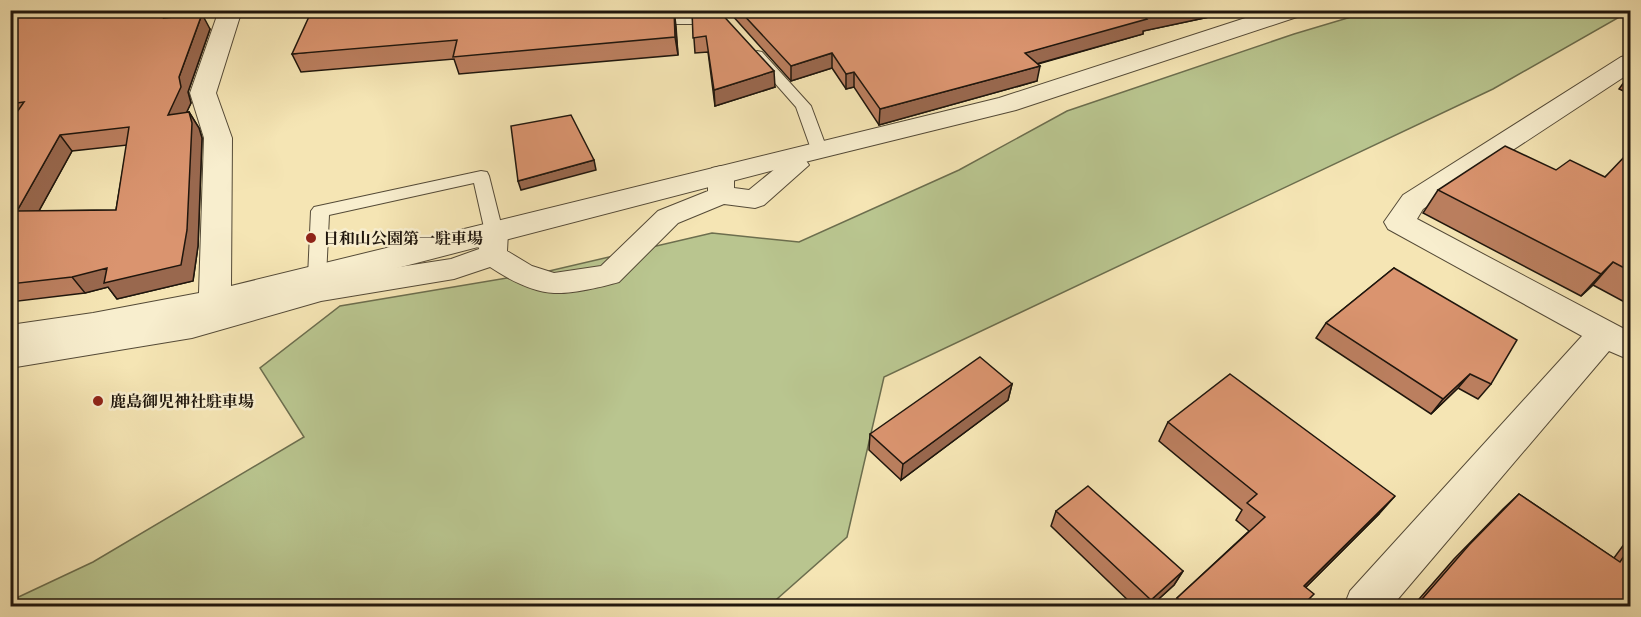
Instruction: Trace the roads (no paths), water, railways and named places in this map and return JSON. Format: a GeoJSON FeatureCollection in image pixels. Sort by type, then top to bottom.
{"type":"FeatureCollection","features":[{"type":"Feature","properties":{"kind":"street"},"geometry":{"type":"LineString","coordinates":[[192,327],[214,302],[218,138],[203,93],[231,10]]}},
{"type":"Feature","properties":{"kind":"street"},"geometry":{"type":"LineString","coordinates":[[10,338],[93,327],[317,278],[494,244],[721,185],[808,157],[1007,104],[1295,10]]}},
{"type":"Feature","properties":{"kind":"street"},"geometry":{"type":"LineString","coordinates":[[1365,606],[1618,340],[1399,222],[1413,202],[1630,62]]}},
{"type":"Feature","properties":{"kind":"street"},"geometry":{"type":"LineString","coordinates":[[494,244],[522,274],[554,283],[609,275],[668,217],[721,185]]}},
{"type":"Feature","properties":{"kind":"street"},"geometry":{"type":"LineString","coordinates":[[10,356],[192,327],[321,290],[454,269],[494,244]]}},
{"type":"Feature","properties":{"kind":"lane"},"geometry":{"type":"LineString","coordinates":[[615,10],[661,20],[727,19]]}},
{"type":"Feature","properties":{"kind":"lane"},"geometry":{"type":"LineString","coordinates":[[747,45],[803,105],[808,157]]}},
{"type":"Feature","properties":{"kind":"lane"},"geometry":{"type":"LineString","coordinates":[[317,278],[320,211],[481,176],[494,244]]}},
{"type":"Feature","properties":{"kind":"place","name":"日和山公園第一駐車場"},"geometry":{"type":"Point","coordinates":[311,238]}},
{"type":"Feature","properties":{"kind":"place","name":"鹿島御児神社駐車場"},"geometry":{"type":"Point","coordinates":[98,401]}}]}
